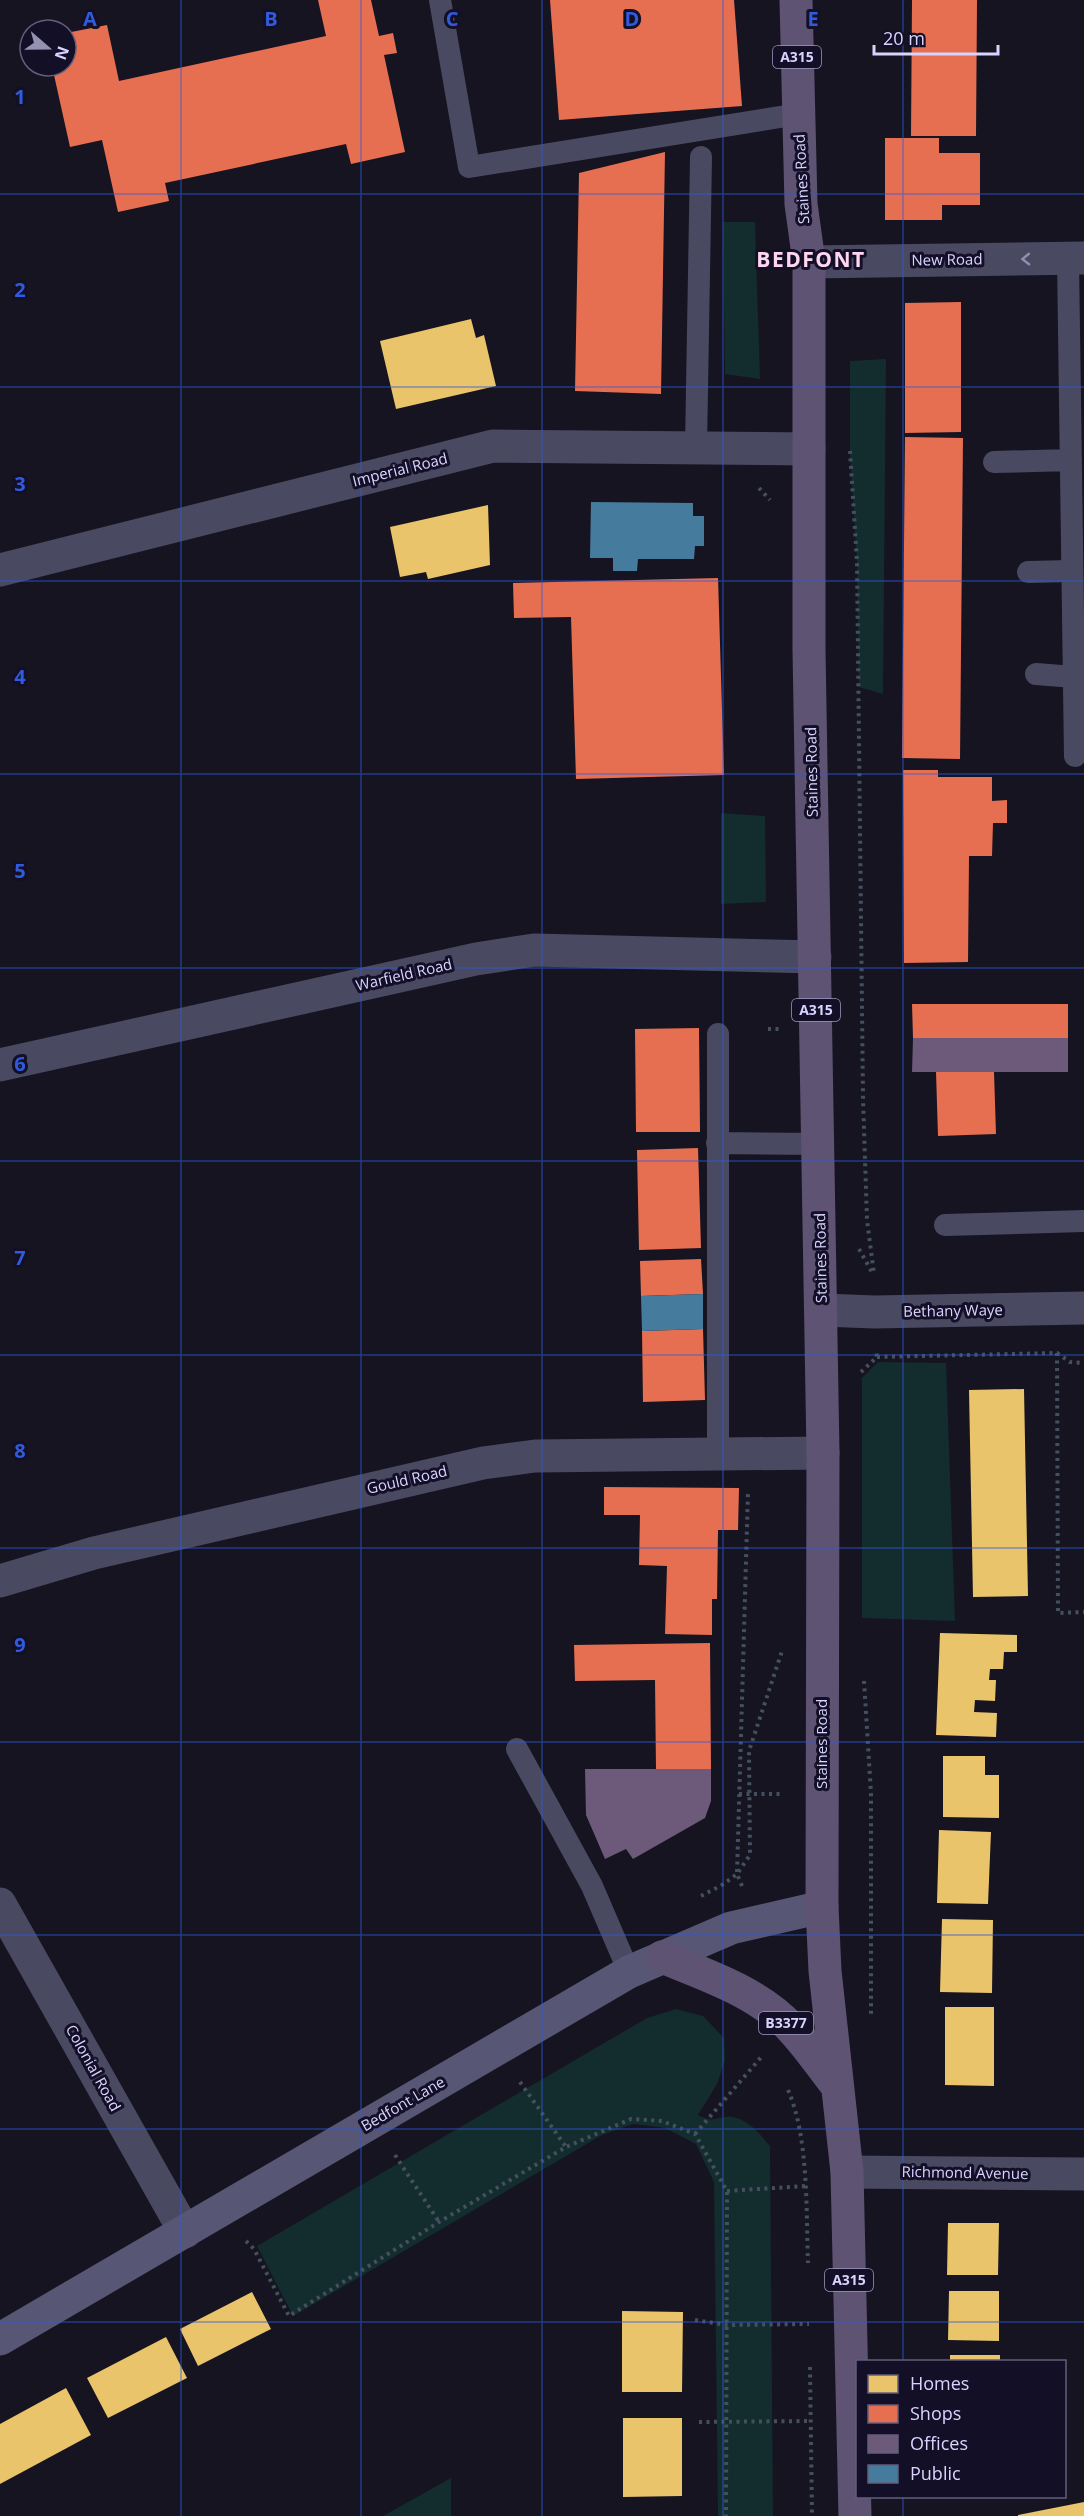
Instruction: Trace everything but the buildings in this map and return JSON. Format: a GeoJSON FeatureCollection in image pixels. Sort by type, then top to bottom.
{"type":"FeatureCollection","features":[{"type":"Feature","properties":{"kind":"main road","name":"Staines Road"},"geometry":{"type":"LineString","coordinates":[[796,0],[801,204],[809,262],[809,640],[822,1310],[822,1907],[825,1971],[847,2172],[855,2516]]}},
{"type":"Feature","properties":{"kind":"main road","name":"Bedfont Lane"},"geometry":{"type":"LineString","coordinates":[[0,2339],[628,1972],[731,1928],[822,1907]]}},
{"type":"Feature","properties":{"kind":"main road","name":"B3377"},"geometry":{"type":"LineString","coordinates":[[662,1957],[718,1979],[768,2007],[791,2027],[837,2086]]}},
{"type":"Feature","properties":{"kind":"street","name":"New Road"},"geometry":{"type":"LineString","coordinates":[[809,262],[1076,258]]}},
{"type":"Feature","properties":{"kind":"street","name":"Imperial Road"},"geometry":{"type":"LineString","coordinates":[[0,570],[493,446],[808,449]]}},
{"type":"Feature","properties":{"kind":"street","name":"Warfield Road"},"geometry":{"type":"LineString","coordinates":[[0,1065],[476,958],[534,950],[815,957]]}},
{"type":"Feature","properties":{"kind":"street","name":"Bethany Waye"},"geometry":{"type":"LineString","coordinates":[[822,1310],[875,1312],[1084,1308]]}},
{"type":"Feature","properties":{"kind":"street","name":"Gould Road"},"geometry":{"type":"LineString","coordinates":[[0,1581],[94,1553],[483,1463],[536,1456],[823,1453]]}},
{"type":"Feature","properties":{"kind":"street","name":"Colonial Road"},"geometry":{"type":"LineString","coordinates":[[0,1904],[186,2232]]}},
{"type":"Feature","properties":{"kind":"street","name":"Richmond Avenue"},"geometry":{"type":"LineString","coordinates":[[847,2172],[1084,2174]]}},
{"type":"Feature","properties":{"kind":"lane"},"geometry":{"type":"LineString","coordinates":[[440,0],[469,167],[799,114]]}},
{"type":"Feature","properties":{"kind":"lane"},"geometry":{"type":"LineString","coordinates":[[696,447],[701,157]]}},
{"type":"Feature","properties":{"kind":"lane"},"geometry":{"type":"LineString","coordinates":[[1075,756],[1071,460],[1076,258]]}},
{"type":"Feature","properties":{"kind":"lane"},"geometry":{"type":"LineString","coordinates":[[994,462],[1071,460]]}},
{"type":"Feature","properties":{"kind":"lane"},"geometry":{"type":"LineString","coordinates":[[1028,572],[1072,571]]}},
{"type":"Feature","properties":{"kind":"lane"},"geometry":{"type":"LineString","coordinates":[[1036,674],[1074,677]]}},
{"type":"Feature","properties":{"kind":"lane"},"geometry":{"type":"LineString","coordinates":[[718,1034],[718,1454]]}},
{"type":"Feature","properties":{"kind":"lane"},"geometry":{"type":"LineString","coordinates":[[717,1143],[819,1144]]}},
{"type":"Feature","properties":{"kind":"lane"},"geometry":{"type":"LineString","coordinates":[[945,1225],[1084,1221]]}},
{"type":"Feature","properties":{"kind":"lane"},"geometry":{"type":"LineString","coordinates":[[517,1749],[592,1886],[628,1972]]}},
{"type":"Feature","properties":{"kind":"path"},"geometry":{"type":"LineString","coordinates":[[850,442],[857,562],[864,1131],[867,1220],[875,1276]]}},
{"type":"Feature","properties":{"kind":"path"},"geometry":{"type":"LineString","coordinates":[[877,1357],[1057,1353],[1070,1362],[1084,1363]]}},
{"type":"Feature","properties":{"kind":"path"},"geometry":{"type":"LineString","coordinates":[[1057,1353],[1058,1613],[1084,1612]]}},
{"type":"Feature","properties":{"kind":"path"},"geometry":{"type":"LineString","coordinates":[[748,1487],[737,1874],[750,1855],[749,1751],[782,1650]]}},
{"type":"Feature","properties":{"kind":"path"},"geometry":{"type":"LineString","coordinates":[[862,1793],[871,1793]]}},
{"type":"Feature","properties":{"kind":"path"},"geometry":{"type":"LineString","coordinates":[[739,1794],[792,1794]]}},
{"type":"Feature","properties":{"kind":"path"},"geometry":{"type":"LineString","coordinates":[[695,2134],[770,2047]]}},
{"type":"Feature","properties":{"kind":"path"},"geometry":{"type":"LineString","coordinates":[[784,2079],[793,2101],[805,2168],[808,2264]]}},
{"type":"Feature","properties":{"kind":"path"},"geometry":{"type":"LineString","coordinates":[[520,2082],[566,2147]]}},
{"type":"Feature","properties":{"kind":"path"},"geometry":{"type":"LineString","coordinates":[[245,2241],[254,2249],[289,2316],[439,2222],[566,2147],[631,2119],[662,2121],[695,2134],[727,2191],[726,2516]]}},
{"type":"Feature","properties":{"kind":"path"},"geometry":{"type":"LineString","coordinates":[[395,2155],[439,2222]]}},
{"type":"Feature","properties":{"kind":"path"},"geometry":{"type":"LineString","coordinates":[[727,2191],[805,2186]]}},
{"type":"Feature","properties":{"kind":"path"},"geometry":{"type":"LineString","coordinates":[[809,2316],[810,2334]]}},
{"type":"Feature","properties":{"kind":"path"},"geometry":{"type":"LineString","coordinates":[[695,2320],[727,2325],[809,2324]]}},
{"type":"Feature","properties":{"kind":"path"},"geometry":{"type":"LineString","coordinates":[[810,2356],[812,2516]]}},
{"type":"Feature","properties":{"kind":"path"},"geometry":{"type":"LineString","coordinates":[[699,2422],[811,2421]]}},
{"type":"Feature","properties":{"kind":"green space"},"geometry":{"type":"Polygon","coordinates":[[[723,222],[755,222],[760,379],[725,374],[723,222]]]}},
{"type":"Feature","properties":{"kind":"green space"},"geometry":{"type":"Polygon","coordinates":[[[886,359],[883,694],[859,687],[857,562],[850,454],[850,361],[886,359]]]}},
{"type":"Feature","properties":{"kind":"green space"},"geometry":{"type":"Polygon","coordinates":[[[721,813],[765,816],[766,902],[721,904],[721,813]]]}},
{"type":"Feature","properties":{"kind":"green space"},"geometry":{"type":"Polygon","coordinates":[[[878,1362],[946,1363],[955,1621],[862,1618],[862,1378],[878,1362]]]}},
{"type":"Feature","properties":{"kind":"green space"},"geometry":{"type":"Polygon","coordinates":[[[676,2009],[703,2016],[724,2038],[725,2060],[717,2084],[698,2115],[709,2119],[733,2117],[739,2119],[751,2126],[770,2146],[773,2516],[718,2516],[714,2182],[696,2144],[665,2128],[633,2124],[602,2135],[293,2316],[257,2246],[647,2018],[676,2009]]]}},
{"type":"Feature","properties":{"kind":"green space"},"geometry":{"type":"Polygon","coordinates":[[[451,2478],[451,2516],[383,2516],[451,2478]]]}},
{"type":"Feature","properties":{"kind":"district","name":"BEDFONT"},"geometry":{"type":"Point","coordinates":[811,260]}}]}
